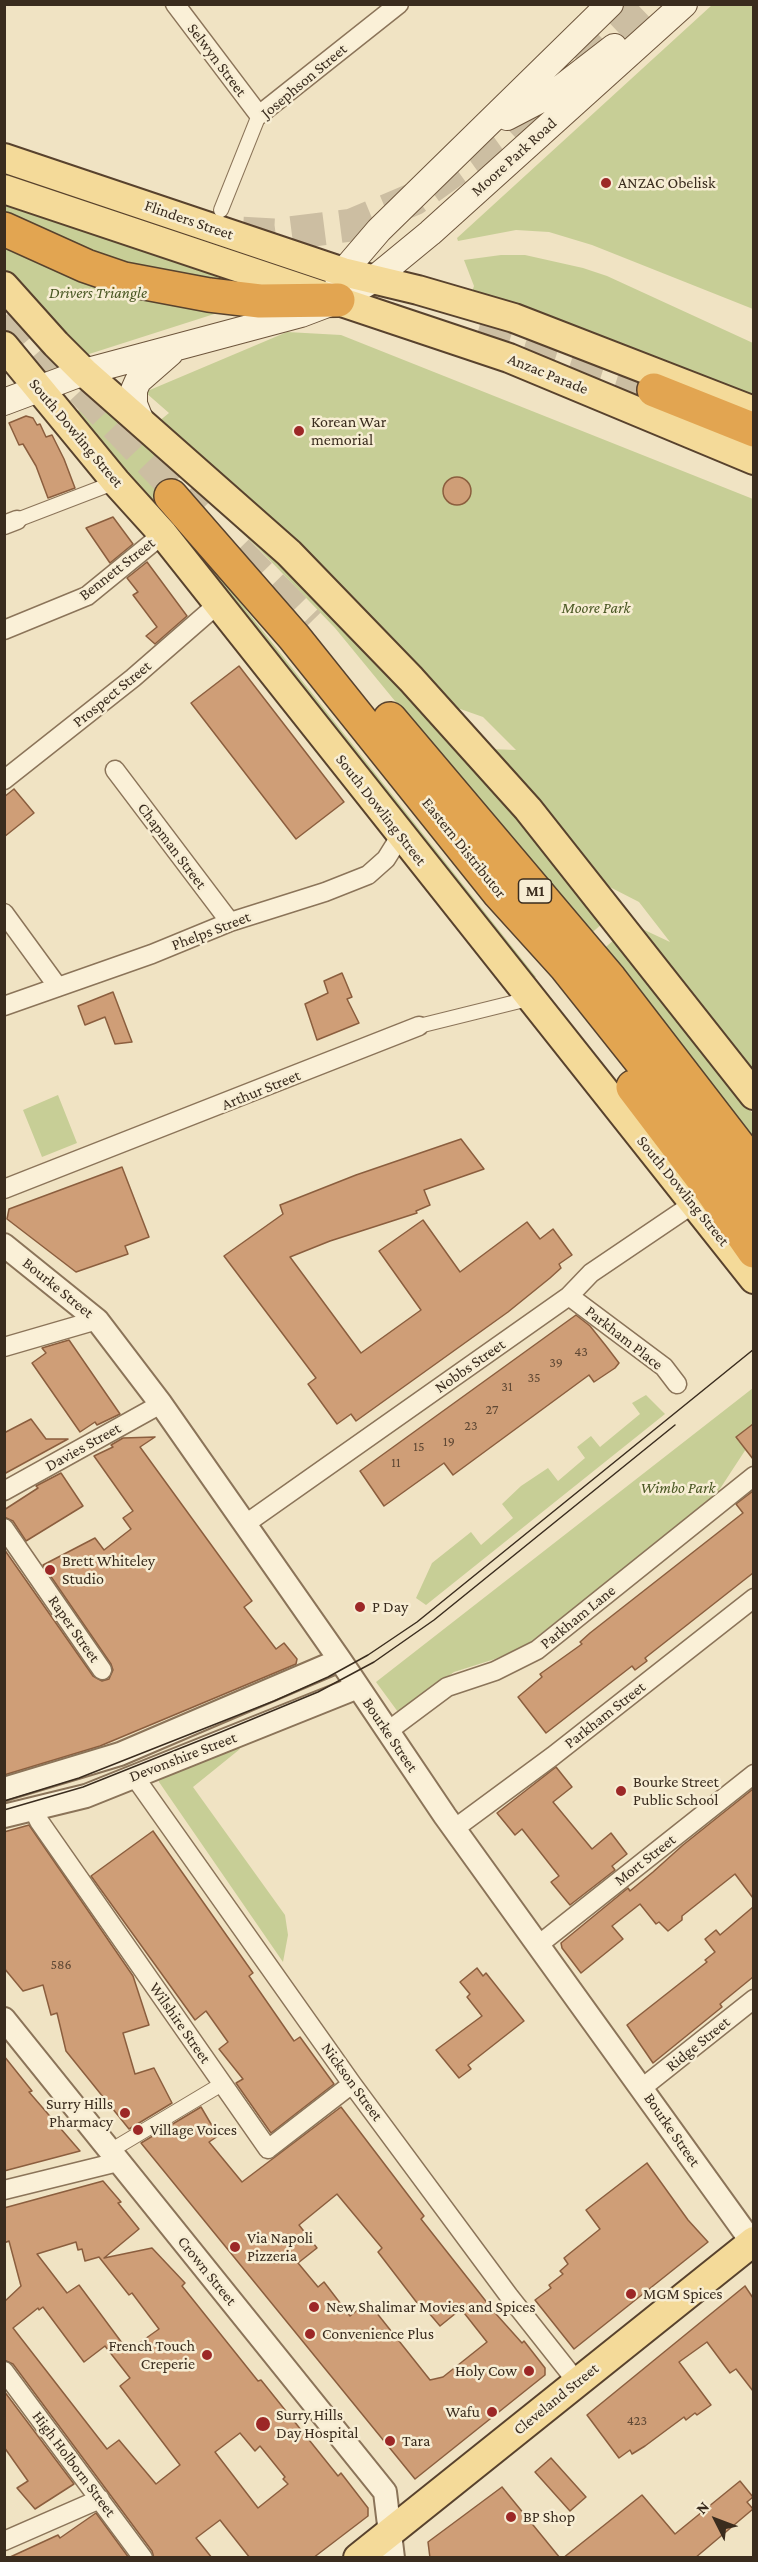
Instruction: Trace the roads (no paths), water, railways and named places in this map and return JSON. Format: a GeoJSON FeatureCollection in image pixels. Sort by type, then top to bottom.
{"type":"FeatureCollection","features":[{"type":"Feature","properties":{"kind":"highway"},"geometry":{"type":"LineString","coordinates":[[4,229],[86,266],[124,279],[209,295],[260,301],[340,286]]}},
{"type":"Feature","properties":{"kind":"highway"},"geometry":{"type":"LineString","coordinates":[[654,390],[753,430]]}},
{"type":"Feature","properties":{"kind":"highway","name":"Eastern Distributor"},"geometry":{"type":"LineString","coordinates":[[171,496],[294,637],[500,893],[566,967],[753,1203]]}},
{"type":"Feature","properties":{"kind":"highway","name":"Eastern Distributor"},"geometry":{"type":"LineString","coordinates":[[309,624],[610,979],[753,1166]]}},
{"type":"Feature","properties":{"kind":"highway","name":"M1"},"geometry":{"type":"LineString","coordinates":[[500,893],[547,975],[712,1191],[753,1251]]}},
{"type":"Feature","properties":{"kind":"main road"},"geometry":{"type":"LineString","coordinates":[[477,133],[557,91],[610,50],[662,4]]}},
{"type":"Feature","properties":{"kind":"main road","name":"Moore Park Road"},"geometry":{"type":"LineString","coordinates":[[375,279],[430,233],[684,4]]}},
{"type":"Feature","properties":{"kind":"main road"},"geometry":{"type":"LineString","coordinates":[[4,402],[84,372],[301,314],[340,286],[379,230],[477,133],[570,46],[599,9]]}},
{"type":"Feature","properties":{"kind":"main road","name":"Flinders Street"},"geometry":{"type":"LineString","coordinates":[[4,158],[340,286]]}},
{"type":"Feature","properties":{"kind":"main road","name":"Flinders Street"},"geometry":{"type":"LineString","coordinates":[[4,189],[340,286],[375,279]]}},
{"type":"Feature","properties":{"kind":"main road"},"geometry":{"type":"LineString","coordinates":[[375,279],[514,318],[753,411]]}},
{"type":"Feature","properties":{"kind":"main road"},"geometry":{"type":"LineString","coordinates":[[4,286],[84,372],[289,554],[419,687],[528,808],[753,1095]]}},
{"type":"Feature","properties":{"kind":"main road","name":"Anzac Parade"},"geometry":{"type":"LineString","coordinates":[[340,286],[753,460]]}},
{"type":"Feature","properties":{"kind":"main road","name":"South Dowling Street"},"geometry":{"type":"LineString","coordinates":[[4,346],[116,482],[163,534],[753,1279]]}},
{"type":"Feature","properties":{"kind":"main road"},"geometry":{"type":"LineString","coordinates":[[142,424],[134,404],[134,390],[138,381],[151,368],[175,349]]}},
{"type":"Feature","properties":{"kind":"main road","name":"Cleveland Street"},"geometry":{"type":"LineString","coordinates":[[358,2558],[392,2544],[577,2382],[753,2243]]}},
{"type":"Feature","properties":{"kind":"street","name":"Selwyn Street"},"geometry":{"type":"LineString","coordinates":[[175,4],[259,116]]}},
{"type":"Feature","properties":{"kind":"street","name":"Josephson Street"},"geometry":{"type":"LineString","coordinates":[[221,210],[259,116],[379,10],[399,4]]}},
{"type":"Feature","properties":{"kind":"street"},"geometry":{"type":"LineString","coordinates":[[11,523],[116,482]]}},
{"type":"Feature","properties":{"kind":"street","name":"Bennett Street"},"geometry":{"type":"LineString","coordinates":[[4,630],[87,596],[163,534]]}},
{"type":"Feature","properties":{"kind":"street","name":"Prospect Street"},"geometry":{"type":"LineString","coordinates":[[6,774],[133,678],[218,604]]}},
{"type":"Feature","properties":{"kind":"street","name":"Chapman Street"},"geometry":{"type":"LineString","coordinates":[[115,770],[230,922]]}},
{"type":"Feature","properties":{"kind":"street","name":"Phelps Street"},"geometry":{"type":"LineString","coordinates":[[4,1006],[152,954],[230,922],[325,892],[368,875],[386,859],[401,835]]}},
{"type":"Feature","properties":{"kind":"street"},"geometry":{"type":"LineString","coordinates":[[4,913],[58,987]]}},
{"type":"Feature","properties":{"kind":"street","name":"Arthur Street"},"geometry":{"type":"LineString","coordinates":[[4,1189],[419,1026],[520,1000]]}},
{"type":"Feature","properties":{"kind":"street","name":"Nobbs Street"},"geometry":{"type":"LineString","coordinates":[[244,1526],[569,1296],[591,1273],[693,1204]]}},
{"type":"Feature","properties":{"kind":"street","name":"Bourke Street"},"geometry":{"type":"LineString","coordinates":[[4,1245],[97,1320],[160,1404],[340,1660],[454,1829],[537,1946],[753,2243]]}},
{"type":"Feature","properties":{"kind":"street","name":"Parkham Place"},"geometry":{"type":"LineString","coordinates":[[569,1296],[664,1367],[677,1384]]}},
{"type":"Feature","properties":{"kind":"street"},"geometry":{"type":"LineString","coordinates":[[4,1347],[97,1320]]}},
{"type":"Feature","properties":{"kind":"street","name":"Davies Street"},"geometry":{"type":"LineString","coordinates":[[4,1491],[160,1404]]}},
{"type":"Feature","properties":{"kind":"street","name":"Parkham Lane"},"geometry":{"type":"LineString","coordinates":[[388,1731],[447,1687],[495,1671],[537,1650],[753,1476]]}},
{"type":"Feature","properties":{"kind":"street","name":"Raper Street"},"geometry":{"type":"LineString","coordinates":[[4,1528],[102,1670]]}},
{"type":"Feature","properties":{"kind":"street","name":"Parkham Street"},"geometry":{"type":"LineString","coordinates":[[454,1829],[553,1756],[753,1598]]}},
{"type":"Feature","properties":{"kind":"street","name":"Devonshire Street"},"geometry":{"type":"LineString","coordinates":[[4,1789],[120,1754],[340,1660]]}},
{"type":"Feature","properties":{"kind":"street","name":"Devonshire Street"},"geometry":{"type":"LineString","coordinates":[[4,1816],[86,1796],[358,1687]]}},
{"type":"Feature","properties":{"kind":"street","name":"Mort Street"},"geometry":{"type":"LineString","coordinates":[[537,1946],[753,1774]]}},
{"type":"Feature","properties":{"kind":"street","name":"Nickson Street"},"geometry":{"type":"LineString","coordinates":[[134,1776],[352,2084],[509,2296],[577,2382]]}},
{"type":"Feature","properties":{"kind":"street","name":"Wilshire Street"},"geometry":{"type":"LineString","coordinates":[[33,1809],[39,1821],[268,2149],[352,2084]]}},
{"type":"Feature","properties":{"kind":"street","name":"Ridge Street"},"geometry":{"type":"LineString","coordinates":[[642,2088],[753,1999]]}},
{"type":"Feature","properties":{"kind":"street","name":"Crown Street"},"geometry":{"type":"LineString","coordinates":[[4,2019],[386,2492],[392,2544]]}},
{"type":"Feature","properties":{"kind":"street"},"geometry":{"type":"LineString","coordinates":[[4,2190],[114,2156],[222,2084]]}},
{"type":"Feature","properties":{"kind":"street","name":"High Holborn Street"},"geometry":{"type":"LineString","coordinates":[[4,2371],[143,2558]]}},
{"type":"Feature","properties":{"kind":"street"},"geometry":{"type":"LineString","coordinates":[[4,2541],[100,2499]]}},
{"type":"Feature","properties":{"kind":"tunnel"},"geometry":{"type":"LineString","coordinates":[[145,228],[274,235],[352,225],[414,199],[500,137],[640,4]]}},
{"type":"Feature","properties":{"kind":"tunnel"},"geometry":{"type":"LineString","coordinates":[[4,317],[57,378]]}},
{"type":"Feature","properties":{"kind":"tunnel"},"geometry":{"type":"LineString","coordinates":[[477,334],[654,390]]}},
{"type":"Feature","properties":{"kind":"tunnel"},"geometry":{"type":"LineString","coordinates":[[48,354],[199,512]]}},
{"type":"Feature","properties":{"kind":"tunnel"},"geometry":{"type":"LineString","coordinates":[[237,551],[309,624]]}},
{"type":"Feature","properties":{"kind":"tram line"},"geometry":{"type":"LineString","coordinates":[[4,1801],[79,1778],[274,1701],[328,1677],[368,1655],[417,1622],[754,1349]]}},
{"type":"Feature","properties":{"kind":"tram line"},"geometry":{"type":"LineString","coordinates":[[4,1810],[83,1787],[221,1732],[318,1692],[374,1662],[434,1620],[675,1425]]}},
{"type":"Feature","properties":{"kind":"place","name":"ANZAC Obelisk"},"geometry":{"type":"Point","coordinates":[606,183]}},
{"type":"Feature","properties":{"kind":"place","name":"Korean War memorial"},"geometry":{"type":"Point","coordinates":[299,431]}},
{"type":"Feature","properties":{"kind":"place","name":"Brett Whiteley Studio"},"geometry":{"type":"Point","coordinates":[50,1570]}},
{"type":"Feature","properties":{"kind":"place","name":"P Day"},"geometry":{"type":"Point","coordinates":[360,1607]}},
{"type":"Feature","properties":{"kind":"place","name":"Bourke Street Public School"},"geometry":{"type":"Point","coordinates":[621,1791]}},
{"type":"Feature","properties":{"kind":"place","name":"Surry Hills Pharmacy"},"geometry":{"type":"Point","coordinates":[125,2113]}},
{"type":"Feature","properties":{"kind":"place","name":"Village Voices"},"geometry":{"type":"Point","coordinates":[138,2130]}},
{"type":"Feature","properties":{"kind":"place","name":"Via Napoli Pizzeria"},"geometry":{"type":"Point","coordinates":[235,2247]}},
{"type":"Feature","properties":{"kind":"place","name":"MGM Spices"},"geometry":{"type":"Point","coordinates":[631,2294]}},
{"type":"Feature","properties":{"kind":"place","name":"New Shalimar Movies and Spices"},"geometry":{"type":"Point","coordinates":[314,2307]}},
{"type":"Feature","properties":{"kind":"place","name":"Convenience Plus"},"geometry":{"type":"Point","coordinates":[310,2334]}},
{"type":"Feature","properties":{"kind":"place","name":"French Touch Creperie"},"geometry":{"type":"Point","coordinates":[207,2355]}},
{"type":"Feature","properties":{"kind":"place","name":"Holy Cow"},"geometry":{"type":"Point","coordinates":[529,2371]}},
{"type":"Feature","properties":{"kind":"place","name":"Wafu"},"geometry":{"type":"Point","coordinates":[492,2412]}},
{"type":"Feature","properties":{"kind":"place","name":"Surry Hills Day Hospital"},"geometry":{"type":"Point","coordinates":[263,2424]}},
{"type":"Feature","properties":{"kind":"place","name":"Tara"},"geometry":{"type":"Point","coordinates":[390,2441]}},
{"type":"Feature","properties":{"kind":"place","name":"BP Shop"},"geometry":{"type":"Point","coordinates":[511,2517]}},
{"type":"Feature","properties":{"kind":"park label","name":"Drivers Triangle"},"geometry":{"type":"Point","coordinates":[98,293]}},
{"type":"Feature","properties":{"kind":"park label","name":"Moore Park"},"geometry":{"type":"Point","coordinates":[596,608]}},
{"type":"Feature","properties":{"kind":"park label","name":"Wimbo Park"},"geometry":{"type":"Point","coordinates":[678,1488]}}]}
